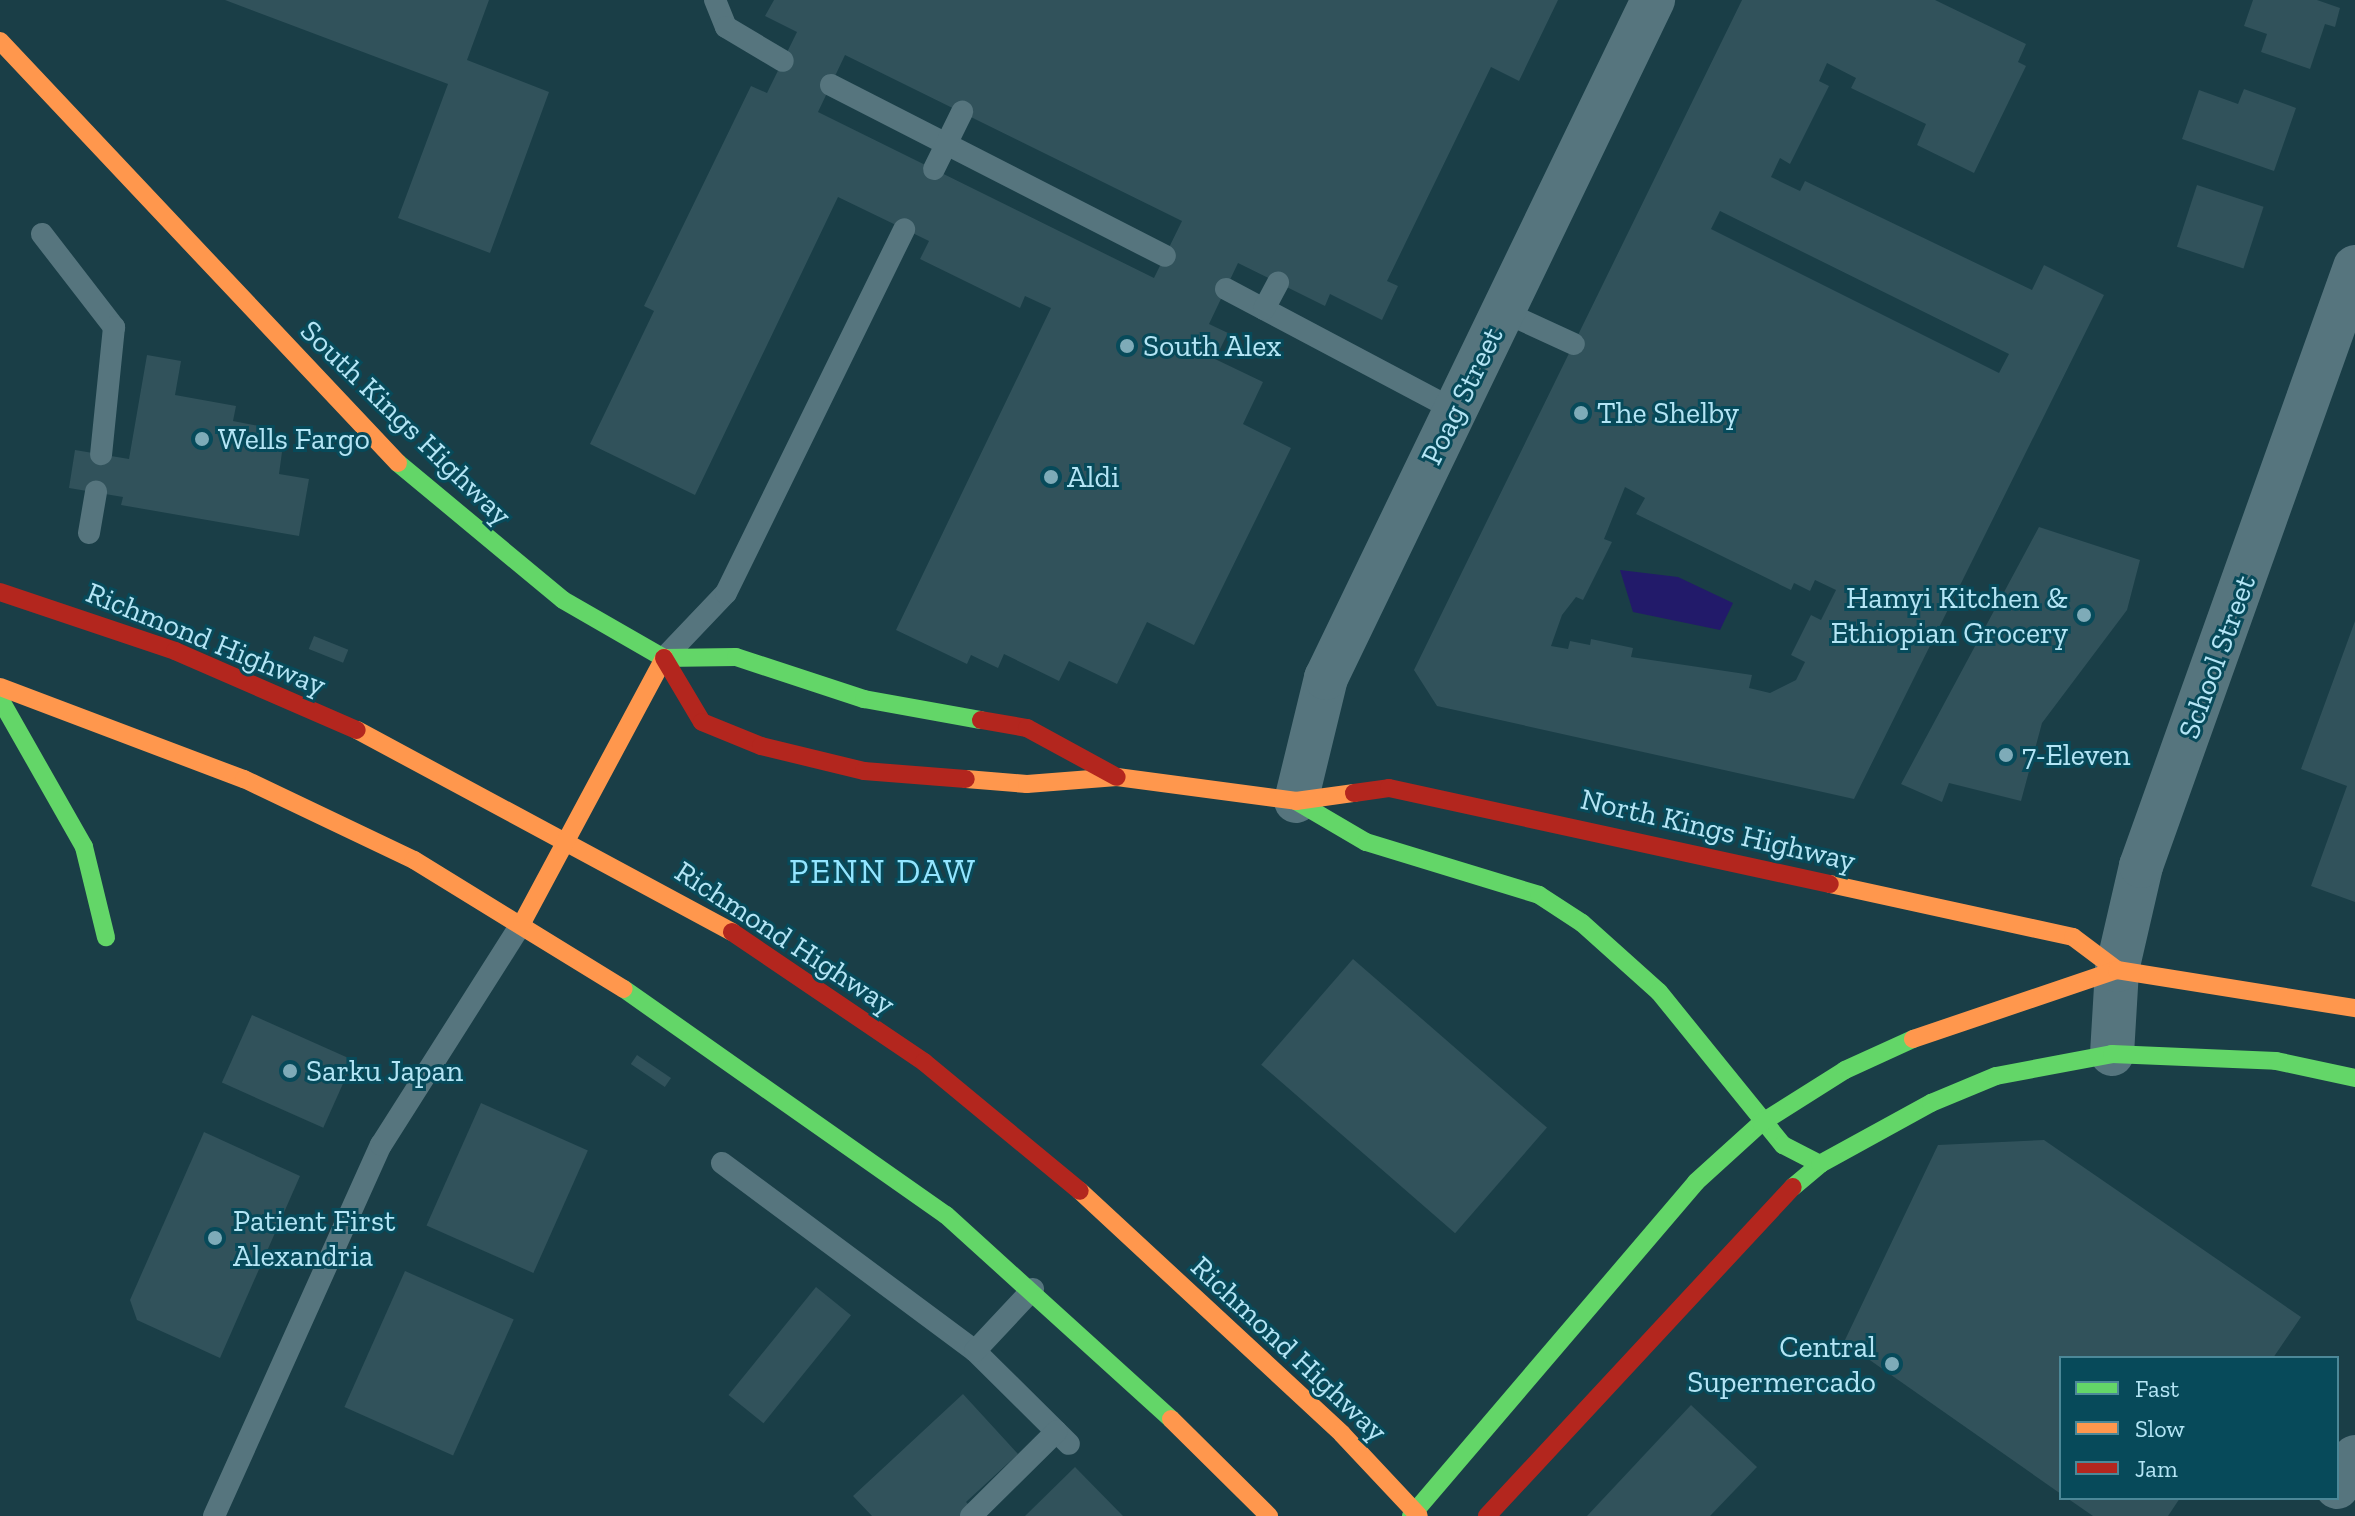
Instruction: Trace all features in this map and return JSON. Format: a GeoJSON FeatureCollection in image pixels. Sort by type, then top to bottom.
{"type":"FeatureCollection","features":[{"type":"Feature","properties":{"kind":"main road","name":"South Kings Highway"},"geometry":{"type":"LineString","coordinates":[[0,41],[463,524],[563,600],[664,658]]}},
{"type":"Feature","properties":{"kind":"main road","name":"Richmond Highway"},"geometry":{"type":"LineString","coordinates":[[0,592],[203,663],[414,757],[711,918],[870,1026],[1061,1174],[1342,1434],[1415,1514]]}},
{"type":"Feature","properties":{"kind":"main road","name":"North Kings Highway"},"geometry":{"type":"LineString","coordinates":[[1117,777],[1027,728],[864,699],[736,657],[664,658],[702,722],[817,760],[936,779],[1117,777],[1296,801],[1389,788],[1534,817],[2073,937],[2117,970]]}},
{"type":"Feature","properties":{"kind":"main road"},"geometry":{"type":"LineString","coordinates":[[522,923],[572,840],[664,658]]}},
{"type":"Feature","properties":{"kind":"main road"},"geometry":{"type":"LineString","coordinates":[[0,687],[244,779],[414,860],[522,923],[768,1085],[946,1215],[1033,1289],[1269,1516]]}},
{"type":"Feature","properties":{"kind":"main road"},"geometry":{"type":"LineString","coordinates":[[0,699],[84,847],[106,937]]}},
{"type":"Feature","properties":{"kind":"main road","name":"North Kings Highway"},"geometry":{"type":"LineString","coordinates":[[1296,801],[1366,842],[1450,862],[1539,895],[1582,923],[1659,992],[1761,1123],[1783,1145],[1820,1164]]}},
{"type":"Feature","properties":{"kind":"main road","name":"North Kings Highway"},"geometry":{"type":"LineString","coordinates":[[1415,1514],[1696,1182],[1761,1123],[1845,1070],[1955,1020],[2117,970],[2355,1008]]}},
{"type":"Feature","properties":{"kind":"main road"},"geometry":{"type":"LineString","coordinates":[[1487,1516],[1753,1223],[1820,1164],[1996,1076],[2112,1054],[2276,1061],[2355,1078]]}},
{"type":"Feature","properties":{"kind":"street","name":"Poag Street"},"geometry":{"type":"LineString","coordinates":[[1296,801],[1326,678],[1653,0]]}},
{"type":"Feature","properties":{"kind":"street","name":"School Street"},"geometry":{"type":"LineString","coordinates":[[2112,1054],[2117,970],[2141,866],[2355,267]]}},
{"type":"Feature","properties":{"kind":"lane"},"geometry":{"type":"LineString","coordinates":[[715,0],[726,27],[783,61]]}},
{"type":"Feature","properties":{"kind":"lane"},"geometry":{"type":"LineString","coordinates":[[831,85],[1165,256]]}},
{"type":"Feature","properties":{"kind":"lane"},"geometry":{"type":"LineString","coordinates":[[934,169],[962,112]]}},
{"type":"Feature","properties":{"kind":"lane"},"geometry":{"type":"LineString","coordinates":[[664,658],[726,593],[904,229]]}},
{"type":"Feature","properties":{"kind":"lane"},"geometry":{"type":"LineString","coordinates":[[42,234],[114,327],[101,454]]}},
{"type":"Feature","properties":{"kind":"lane"},"geometry":{"type":"LineString","coordinates":[[1264,309],[1278,283]]}},
{"type":"Feature","properties":{"kind":"lane"},"geometry":{"type":"LineString","coordinates":[[1226,289],[1455,410]]}},
{"type":"Feature","properties":{"kind":"lane"},"geometry":{"type":"LineString","coordinates":[[1502,311],[1574,344]]}},
{"type":"Feature","properties":{"kind":"lane"},"geometry":{"type":"LineString","coordinates":[[89,533],[96,492]]}},
{"type":"Feature","properties":{"kind":"lane"},"geometry":{"type":"LineString","coordinates":[[214,1516],[381,1145],[522,923]]}},
{"type":"Feature","properties":{"kind":"lane"},"geometry":{"type":"LineString","coordinates":[[722,1163],[975,1351],[1062,1438],[971,1516]]}},
{"type":"Feature","properties":{"kind":"lane"},"geometry":{"type":"LineString","coordinates":[[975,1351],[1033,1289]]}},
{"type":"Feature","properties":{"kind":"shaded area"},"geometry":{"type":"Polygon","coordinates":[[[1620,570],[1678,577],[1733,603],[1720,630],[1633,612],[1620,570]]]}},
{"type":"Feature","properties":{"kind":"building"},"geometry":{"type":"Polygon","coordinates":[[[225,0],[489,0],[467,60],[549,92],[490,253],[398,218],[448,84],[225,0]]]}},
{"type":"Feature","properties":{"kind":"building","name":"South Alex"},"geometry":{"type":"Polygon","coordinates":[[[774,0],[1558,0],[1519,81],[1491,67],[1387,281],[1398,286],[1382,320],[1330,294],[1325,306],[1238,263],[1209,324],[1228,333],[1215,359],[1263,382],[1243,424],[1291,448],[1194,645],[1147,622],[1117,684],[1069,661],[1059,681],[1004,654],[998,668],[971,655],[967,664],[896,630],[1051,308],[1025,296],[1020,308],[920,259],[929,241],[838,197],[695,495],[590,444],[654,311],[644,306],[751,86],[767,93],[797,32],[765,16],[774,0]],[[845,55],[818,112],[1154,278],[1182,221],[845,55]]]}},
{"type":"Feature","properties":{"kind":"building","name":"The Shelby"},"geometry":{"type":"Polygon","coordinates":[[[1742,0],[1935,0],[2026,44],[2018,62],[2026,66],[1974,173],[1917,145],[1926,124],[1851,88],[1856,78],[1827,63],[1819,81],[1829,86],[1790,164],[1780,158],[1771,177],[1800,191],[1805,181],[2032,290],[2044,265],[2104,295],[1854,799],[1437,706],[1414,670],[1742,0]],[[1720,211],[1711,229],[1999,373],[2009,354],[1720,211]],[[1625,487],[1604,539],[1612,542],[1583,600],[1576,597],[1562,615],[1551,646],[1568,649],[1570,641],[1590,645],[1591,639],[1633,648],[1631,657],[1752,675],[1749,688],[1770,693],[1796,680],[1805,662],[1791,655],[1811,615],[1821,620],[1836,590],[1815,580],[1810,591],[1794,583],[1791,590],[1636,514],[1645,498],[1625,487]]]}},
{"type":"Feature","properties":{"kind":"building"},"geometry":{"type":"Polygon","coordinates":[[[2253,0],[2317,0],[2340,8],[2335,27],[2325,24],[2310,69],[2261,52],[2267,34],[2244,26],[2253,0]]]}},
{"type":"Feature","properties":{"kind":"building"},"geometry":{"type":"Polygon","coordinates":[[[2244,89],[2296,108],[2274,171],[2182,139],[2199,90],[2238,104],[2244,89]]]}},
{"type":"Feature","properties":{"kind":"building"},"geometry":{"type":"Polygon","coordinates":[[[2197,185],[2264,207],[2243,268],[2177,247],[2197,185]]]}},
{"type":"Feature","properties":{"kind":"building","name":"Wells Fargo"},"geometry":{"type":"Polygon","coordinates":[[[147,355],[181,361],[175,395],[236,406],[233,421],[259,426],[282,452],[279,474],[309,479],[299,536],[121,505],[123,497],[69,488],[75,450],[129,459],[147,355]]]}},
{"type":"Feature","properties":{"kind":"building"},"geometry":{"type":"Polygon","coordinates":[[[2039,527],[2140,560],[2127,610],[2042,723],[2021,801],[1949,783],[1942,802],[1901,784],[2039,527]]]}},
{"type":"Feature","properties":{"kind":"building"},"geometry":{"type":"Polygon","coordinates":[[[2355,621],[2355,902],[2311,886],[2347,786],[2301,769],[2355,621]]]}},
{"type":"Feature","properties":{"kind":"building"},"geometry":{"type":"Polygon","coordinates":[[[314,636],[348,650],[343,663],[309,649],[314,636]]]}},
{"type":"Feature","properties":{"kind":"building"},"geometry":{"type":"Polygon","coordinates":[[[1353,959],[1547,1128],[1455,1233],[1261,1065],[1353,959]]]}},
{"type":"Feature","properties":{"kind":"building"},"geometry":{"type":"Polygon","coordinates":[[[252,1015],[353,1060],[323,1128],[222,1083],[252,1015]]]}},
{"type":"Feature","properties":{"kind":"building"},"geometry":{"type":"Polygon","coordinates":[[[637,1055],[671,1078],[665,1087],[631,1064],[637,1055]]]}},
{"type":"Feature","properties":{"kind":"building"},"geometry":{"type":"Polygon","coordinates":[[[481,1103],[588,1151],[533,1273],[426,1225],[481,1103]]]}},
{"type":"Feature","properties":{"kind":"building","name":"Patient First Alexandria"},"geometry":{"type":"Polygon","coordinates":[[[204,1132],[300,1176],[220,1358],[137,1320],[130,1300],[204,1132]]]}},
{"type":"Feature","properties":{"kind":"building"},"geometry":{"type":"Polygon","coordinates":[[[2044,1140],[2301,1317],[2274,1356],[2059,1356],[2059,1493],[1844,1342],[1938,1145],[2044,1140]]]}},
{"type":"Feature","properties":{"kind":"building"},"geometry":{"type":"Polygon","coordinates":[[[405,1271],[514,1319],[453,1456],[344,1407],[405,1271]]]}},
{"type":"Feature","properties":{"kind":"building"},"geometry":{"type":"Polygon","coordinates":[[[816,1287],[851,1315],[763,1423],[729,1395],[816,1287]]]}},
{"type":"Feature","properties":{"kind":"building"},"geometry":{"type":"Polygon","coordinates":[[[963,1394],[1018,1454],[966,1502],[973,1509],[966,1516],[872,1516],[853,1496],[963,1394]]]}},
{"type":"Feature","properties":{"kind":"building"},"geometry":{"type":"Polygon","coordinates":[[[1691,1405],[1757,1467],[1710,1516],[1587,1516],[1691,1405]]]}},
{"type":"Feature","properties":{"kind":"building"},"geometry":{"type":"Polygon","coordinates":[[[1075,1467],[1123,1516],[1025,1516],[1075,1467]]]}},
{"type":"Feature","properties":{"kind":"building"},"geometry":{"type":"Polygon","coordinates":[[[2070,1500],[2179,1500],[2168,1516],[2093,1516],[2070,1500]]]}},
{"type":"Feature","properties":{"kind":"traffic: fast"},"geometry":{"type":"LineString","coordinates":[[398,463],[563,600],[664,658],[736,657],[864,699],[981,720]]}},
{"type":"Feature","properties":{"kind":"traffic: fast"},"geometry":{"type":"LineString","coordinates":[[0,699],[84,847],[106,937]]}},
{"type":"Feature","properties":{"kind":"traffic: fast"},"geometry":{"type":"LineString","coordinates":[[1296,801],[1366,842],[1539,895],[1582,923],[1659,992],[1783,1145],[1820,1164]]}},
{"type":"Feature","properties":{"kind":"traffic: fast"},"geometry":{"type":"LineString","coordinates":[[624,989],[946,1215],[1171,1419]]}},
{"type":"Feature","properties":{"kind":"traffic: fast"},"geometry":{"type":"LineString","coordinates":[[1411,1516],[1696,1182],[1761,1123],[1845,1070],[1913,1039]]}},
{"type":"Feature","properties":{"kind":"traffic: fast"},"geometry":{"type":"LineString","coordinates":[[1793,1187],[1820,1164],[1931,1103],[1996,1076],[2112,1054],[2276,1061],[2355,1078]]}},
{"type":"Feature","properties":{"kind":"traffic: slow"},"geometry":{"type":"LineString","coordinates":[[0,41],[398,463]]}},
{"type":"Feature","properties":{"kind":"traffic: slow"},"geometry":{"type":"LineString","coordinates":[[522,923],[664,658]]}},
{"type":"Feature","properties":{"kind":"traffic: slow"},"geometry":{"type":"LineString","coordinates":[[0,687],[244,779],[414,860],[624,989]]}},
{"type":"Feature","properties":{"kind":"traffic: slow"},"geometry":{"type":"LineString","coordinates":[[357,730],[732,932]]}},
{"type":"Feature","properties":{"kind":"traffic: slow"},"geometry":{"type":"LineString","coordinates":[[966,779],[1027,784],[1117,777],[1296,801],[1354,793]]}},
{"type":"Feature","properties":{"kind":"traffic: slow"},"geometry":{"type":"LineString","coordinates":[[1830,884],[2073,937],[2117,970]]}},
{"type":"Feature","properties":{"kind":"traffic: slow"},"geometry":{"type":"LineString","coordinates":[[1913,1039],[2117,970],[2355,1008]]}},
{"type":"Feature","properties":{"kind":"traffic: slow"},"geometry":{"type":"LineString","coordinates":[[1080,1191],[1342,1434],[1419,1516]]}},
{"type":"Feature","properties":{"kind":"traffic: slow"},"geometry":{"type":"LineString","coordinates":[[1171,1419],[1269,1516]]}},
{"type":"Feature","properties":{"kind":"traffic: jam"},"geometry":{"type":"LineString","coordinates":[[0,592],[175,651],[357,730]]}},
{"type":"Feature","properties":{"kind":"traffic: jam"},"geometry":{"type":"LineString","coordinates":[[664,658],[702,722],[761,746],[864,771],[966,779]]}},
{"type":"Feature","properties":{"kind":"traffic: jam"},"geometry":{"type":"LineString","coordinates":[[981,720],[1027,728],[1117,777]]}},
{"type":"Feature","properties":{"kind":"traffic: jam"},"geometry":{"type":"LineString","coordinates":[[1354,793],[1389,788],[1830,884]]}},
{"type":"Feature","properties":{"kind":"traffic: jam"},"geometry":{"type":"LineString","coordinates":[[732,932],[924,1062],[1080,1191]]}},
{"type":"Feature","properties":{"kind":"traffic: jam"},"geometry":{"type":"LineString","coordinates":[[1487,1516],[1793,1187]]}},
{"type":"Feature","properties":{"kind":"place","name":"South Alex"},"geometry":{"type":"Point","coordinates":[1127,346]}},
{"type":"Feature","properties":{"kind":"place","name":"The Shelby"},"geometry":{"type":"Point","coordinates":[1581,413]}},
{"type":"Feature","properties":{"kind":"place","name":"Wells Fargo"},"geometry":{"type":"Point","coordinates":[202,439]}},
{"type":"Feature","properties":{"kind":"place","name":"Aldi"},"geometry":{"type":"Point","coordinates":[1051,477]}},
{"type":"Feature","properties":{"kind":"place","name":"Hamyi Kitchen & Ethiopian Grocery"},"geometry":{"type":"Point","coordinates":[2084,615]}},
{"type":"Feature","properties":{"kind":"place","name":"7-Eleven"},"geometry":{"type":"Point","coordinates":[2006,755]}},
{"type":"Feature","properties":{"kind":"place","name":"Sarku Japan"},"geometry":{"type":"Point","coordinates":[290,1071]}},
{"type":"Feature","properties":{"kind":"place","name":"Patient First Alexandria"},"geometry":{"type":"Point","coordinates":[215,1238]}},
{"type":"Feature","properties":{"kind":"place","name":"Central Supermercado"},"geometry":{"type":"Point","coordinates":[1892,1364]}},
{"type":"Feature","properties":{"kind":"district","name":"PENN DAW"},"geometry":{"type":"Point","coordinates":[883,872]}}]}
